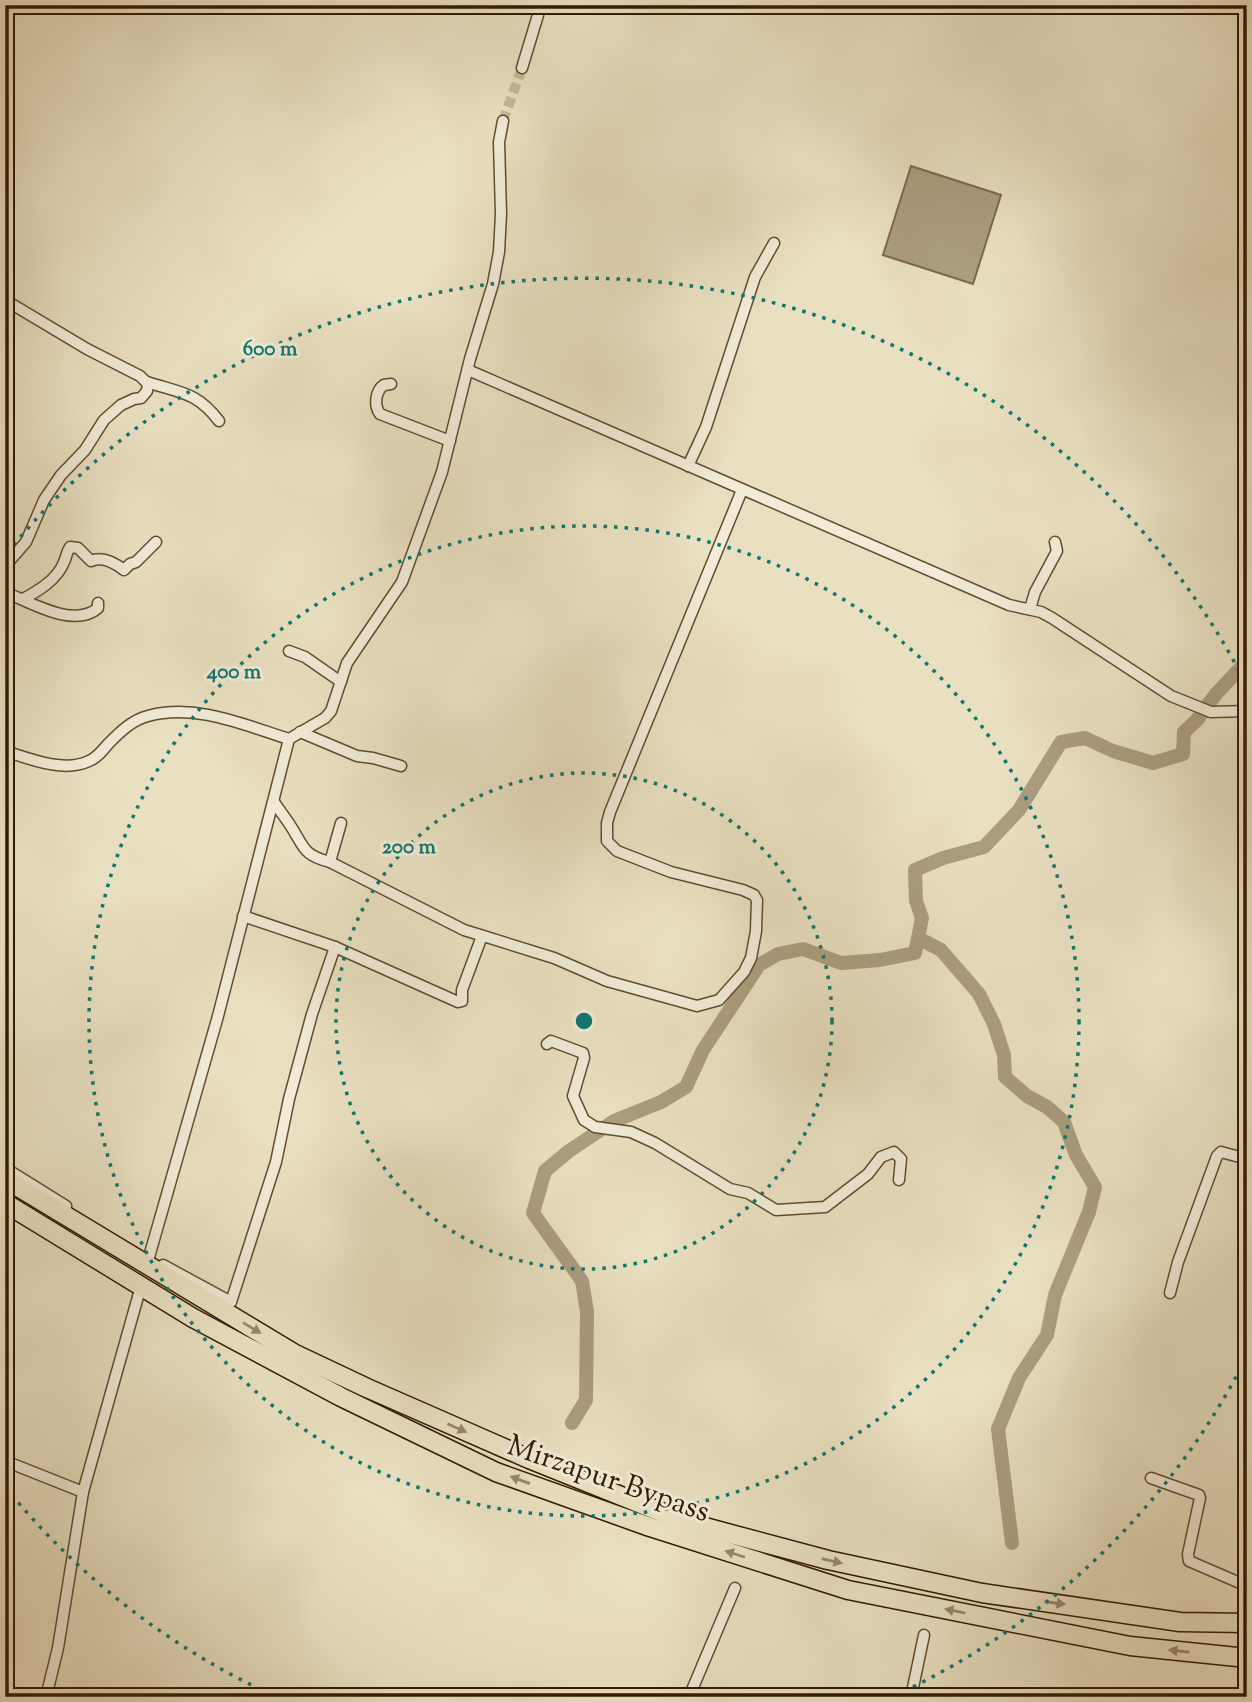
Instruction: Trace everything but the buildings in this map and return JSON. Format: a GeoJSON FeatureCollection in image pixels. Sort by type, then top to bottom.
{"type":"FeatureCollection","features":[{"type":"Feature","properties":{"kind":"highway"},"geometry":{"type":"LineString","coordinates":[[5,1179],[295,1353],[367,1388],[529,1459],[686,1522],[828,1560],[982,1593],[1180,1622],[1247,1623]]}},
{"type":"Feature","properties":{"kind":"highway","name":"Mirzapur Bypass"},"geometry":{"type":"LineString","coordinates":[[5,1203],[193,1318],[341,1397],[496,1472],[650,1527],[848,1590],[1129,1646],[1247,1658]]}},
{"type":"Feature","properties":{"kind":"street"},"geometry":{"type":"LineString","coordinates":[[522,68],[541,5]]}},
{"type":"Feature","properties":{"kind":"street"},"geometry":{"type":"LineString","coordinates":[[149,1257],[218,1016],[289,739],[331,712],[347,663],[402,582],[442,472],[493,284],[499,252],[499,142],[503,121]]}},
{"type":"Feature","properties":{"kind":"street"},"geometry":{"type":"LineString","coordinates":[[688,466],[706,427],[755,277],[774,243]]}},
{"type":"Feature","properties":{"kind":"street"},"geometry":{"type":"LineString","coordinates":[[5,300],[147,382],[195,397],[203,402],[219,421]]}},
{"type":"Feature","properties":{"kind":"street"},"geometry":{"type":"LineString","coordinates":[[468,370],[1009,605],[1030,609],[1052,618],[1171,696],[1211,712],[1247,711]]}},
{"type":"Feature","properties":{"kind":"street"},"geometry":{"type":"LineString","coordinates":[[5,566],[26,542],[44,500],[61,475],[85,450],[113,411],[145,395],[147,382]]}},
{"type":"Feature","properties":{"kind":"street"},"geometry":{"type":"LineString","coordinates":[[391,384],[384,385],[378,392],[376,405],[380,414],[450,441]]}},
{"type":"Feature","properties":{"kind":"street"},"geometry":{"type":"LineString","coordinates":[[274,802],[292,828],[302,849],[464,930],[554,958],[607,981],[697,1006],[719,1000],[744,972],[751,958],[756,931],[757,906],[754,895],[671,872],[617,850],[607,841],[606,832],[610,812],[742,490]]}},
{"type":"Feature","properties":{"kind":"street"},"geometry":{"type":"LineString","coordinates":[[23,599],[36,593],[53,579],[65,562],[70,547],[78,548],[91,561],[97,558],[124,570],[156,542]]}},
{"type":"Feature","properties":{"kind":"street"},"geometry":{"type":"LineString","coordinates":[[1030,609],[1035,592],[1057,551],[1055,542]]}},
{"type":"Feature","properties":{"kind":"street"},"geometry":{"type":"LineString","coordinates":[[5,592],[38,607],[65,615],[87,616],[98,608],[98,603]]}},
{"type":"Feature","properties":{"kind":"street"},"geometry":{"type":"LineString","coordinates":[[289,651],[305,657],[341,682]]}},
{"type":"Feature","properties":{"kind":"street"},"geometry":{"type":"LineString","coordinates":[[5,751],[51,764],[82,764],[97,756],[131,724],[144,717],[178,712],[216,717],[289,739]]}},
{"type":"Feature","properties":{"kind":"street"},"geometry":{"type":"LineString","coordinates":[[300,732],[357,756],[401,766]]}},
{"type":"Feature","properties":{"kind":"street"},"geometry":{"type":"LineString","coordinates":[[330,862],[341,823]]}},
{"type":"Feature","properties":{"kind":"street"},"geometry":{"type":"LineString","coordinates":[[243,916],[335,947],[461,1002],[462,990],[482,936]]}},
{"type":"Feature","properties":{"kind":"street"},"geometry":{"type":"LineString","coordinates":[[5,1168],[149,1257],[231,1301],[276,1162],[312,1014],[335,947]]}},
{"type":"Feature","properties":{"kind":"street"},"geometry":{"type":"LineString","coordinates":[[547,1044],[551,1041],[583,1053],[584,1058],[573,1096],[584,1120],[595,1128],[631,1132],[655,1143],[730,1189],[748,1193],[776,1210],[825,1207],[868,1174],[881,1157],[894,1152],[901,1159],[900,1180]]}},
{"type":"Feature","properties":{"kind":"street"},"geometry":{"type":"LineString","coordinates":[[1170,1293],[1178,1262],[1217,1156],[1226,1152],[1247,1159]]}},
{"type":"Feature","properties":{"kind":"street"},"geometry":{"type":"LineString","coordinates":[[46,1697],[60,1636],[83,1492],[141,1286]]}},
{"type":"Feature","properties":{"kind":"street"},"geometry":{"type":"LineString","coordinates":[[5,1461],[83,1492]]}},
{"type":"Feature","properties":{"kind":"street"},"geometry":{"type":"LineString","coordinates":[[1150,1478],[1199,1495],[1189,1561],[1247,1586]]}},
{"type":"Feature","properties":{"kind":"street"},"geometry":{"type":"LineString","coordinates":[[690,1697],[735,1588]]}},
{"type":"Feature","properties":{"kind":"street"},"geometry":{"type":"LineString","coordinates":[[911,1697],[924,1635]]}},
{"type":"Feature","properties":{"kind":"shaded area"},"geometry":{"type":"Polygon","coordinates":[[[911,166],[1001,195],[973,284],[883,255],[911,166]]]}},
{"type":"Feature","properties":{"kind":"waterway"},"geometry":{"type":"LineString","coordinates":[[572,1423],[586,1400],[587,1312],[582,1281],[533,1213],[545,1171],[569,1151],[614,1121],[661,1102],[686,1087],[703,1050],[759,965],[778,954],[803,949],[841,963],[880,960],[915,953],[922,918],[916,901],[915,870],[943,858],[984,847],[1019,810],[1061,742],[1085,738],[1113,751],[1153,763],[1183,754],[1184,732],[1247,661]]}},
{"type":"Feature","properties":{"kind":"waterway"},"geometry":{"type":"LineString","coordinates":[[918,938],[941,950],[979,994],[994,1024],[1004,1055],[1005,1077],[1064,1122],[1076,1155],[1095,1187],[1089,1212],[1055,1295],[1047,1335],[1019,1378],[998,1429],[1012,1543]]}},
{"type":"Feature","properties":{"kind":"tunnel"},"geometry":{"type":"LineString","coordinates":[[503,121],[522,68]]}}]}
